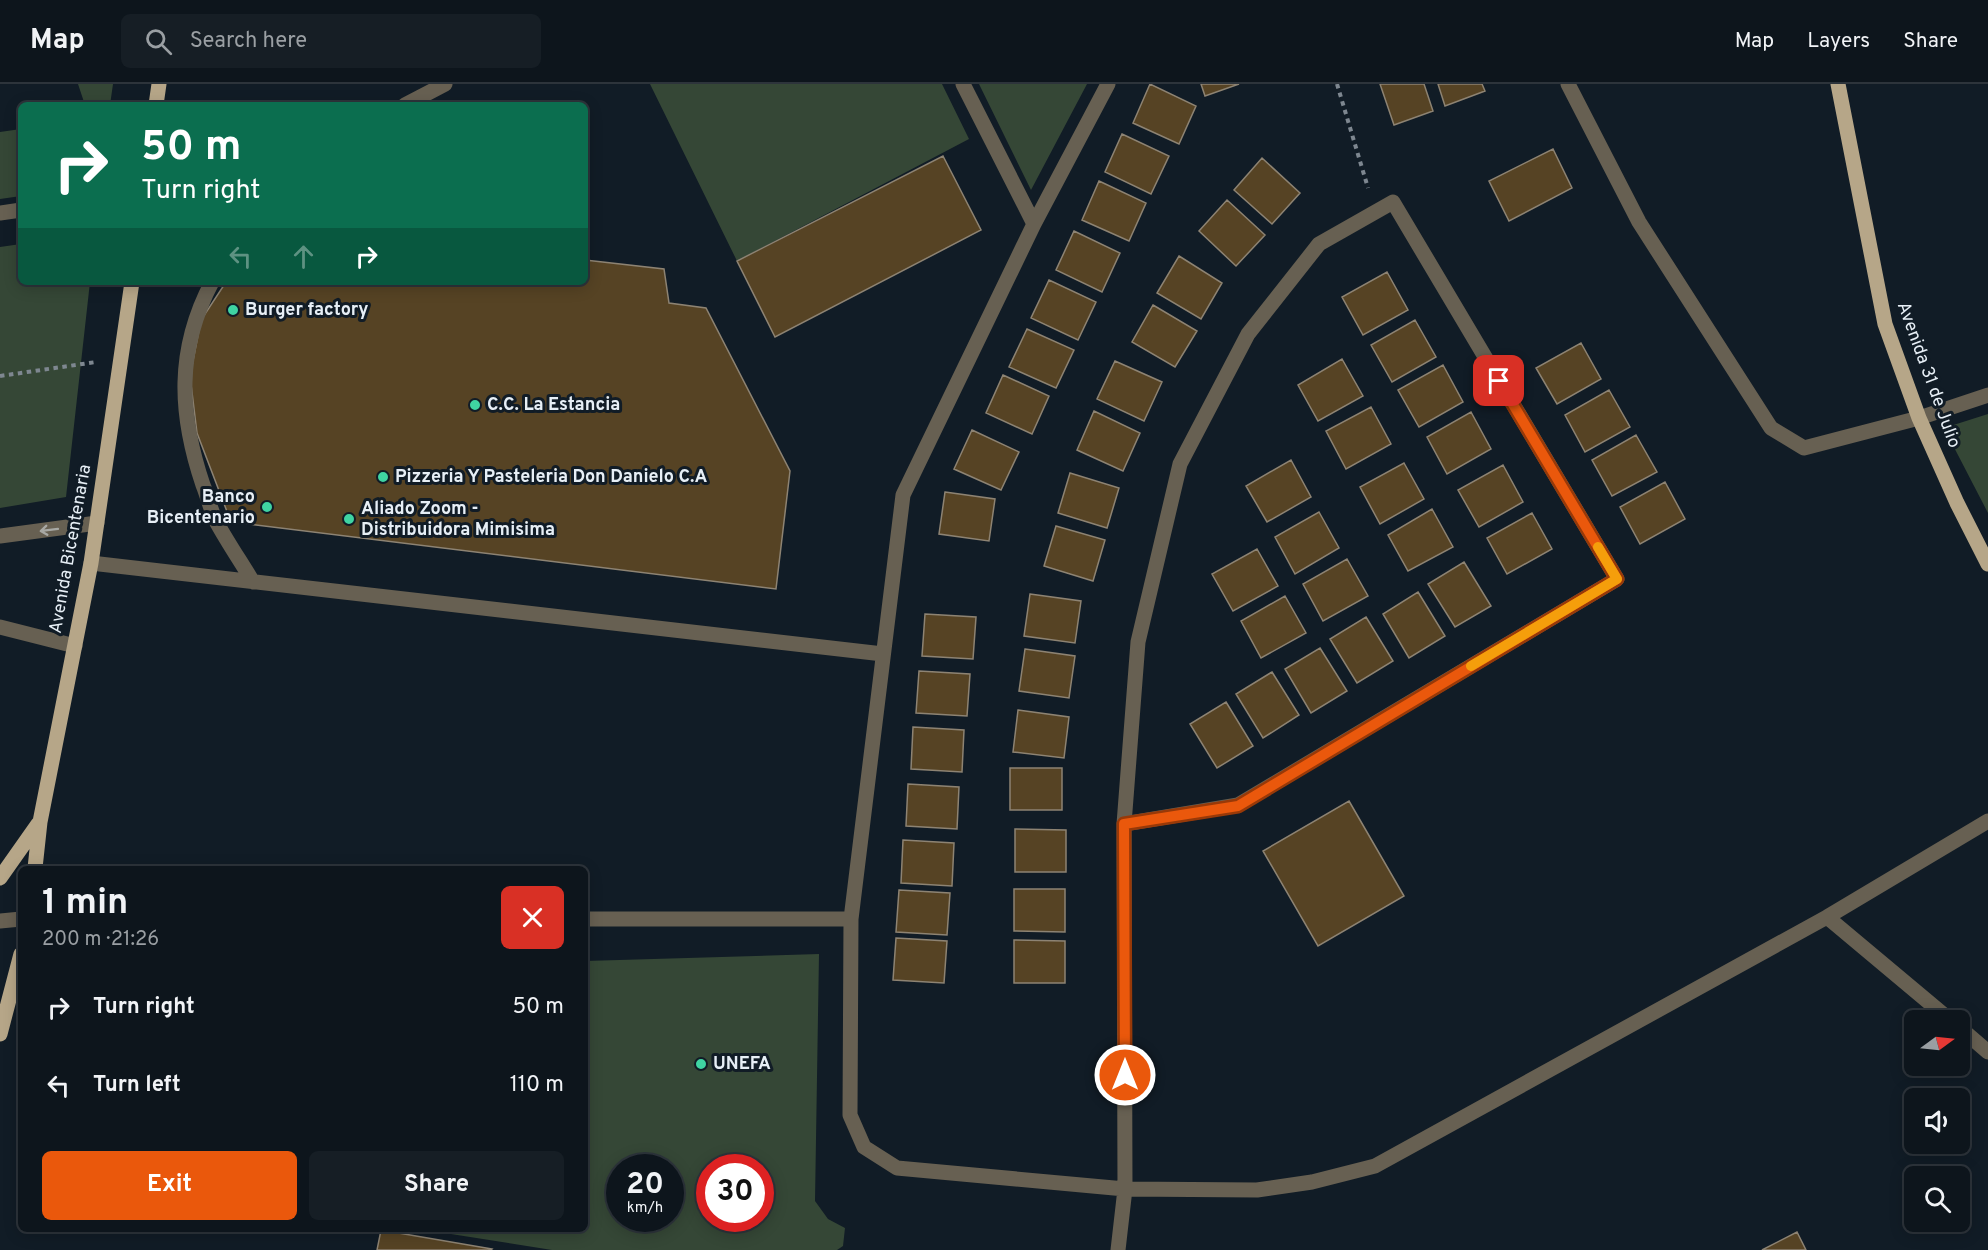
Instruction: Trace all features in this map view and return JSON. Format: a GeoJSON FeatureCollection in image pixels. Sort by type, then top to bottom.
{"type":"FeatureCollection","features":[{"type":"Feature","properties":{"kind":"main road"},"geometry":{"type":"LineString","coordinates":[[156,102],[159,84]]}},
{"type":"Feature","properties":{"kind":"main road","name":"Avenida 31 de Julio"},"geometry":{"type":"LineString","coordinates":[[1838,84],[1885,324],[1919,418],[1957,503],[1988,564]]}},
{"type":"Feature","properties":{"kind":"main road","name":"Avenida Bicentenaria"},"geometry":{"type":"LineString","coordinates":[[35,866],[40,822],[91,563],[132,285]]}},
{"type":"Feature","properties":{"kind":"main road","name":"Avenida Bicentenaria"},"geometry":{"type":"LineString","coordinates":[[0,878],[40,822]]}},
{"type":"Feature","properties":{"kind":"main road"},"geometry":{"type":"LineString","coordinates":[[0,1034],[18,965]]}},
{"type":"Feature","properties":{"kind":"street"},"geometry":{"type":"LineString","coordinates":[[411,102],[445,84]]}},
{"type":"Feature","properties":{"kind":"street"},"geometry":{"type":"LineString","coordinates":[[963,84],[1034,224]]}},
{"type":"Feature","properties":{"kind":"street"},"geometry":{"type":"LineString","coordinates":[[1108,84],[1034,224],[903,495],[852,920],[850,1115],[864,1146],[897,1168],[1125,1189],[1257,1190],[1312,1182],[1375,1166],[1827,917],[1988,821]]}},
{"type":"Feature","properties":{"kind":"street"},"geometry":{"type":"LineString","coordinates":[[1569,84],[1639,222],[1771,428],[1804,448],[1919,418],[1988,395]]}},
{"type":"Feature","properties":{"kind":"street"},"geometry":{"type":"LineString","coordinates":[[1118,1250],[1125,1189],[1124,824],[1138,642],[1180,464],[1248,334],[1318,244],[1393,202],[1617,579],[1238,806],[1124,824]]}},
{"type":"Feature","properties":{"kind":"street"},"geometry":{"type":"LineString","coordinates":[[0,213],[18,210]]}},
{"type":"Feature","properties":{"kind":"street"},"geometry":{"type":"LineString","coordinates":[[210,285],[188,344],[184,400],[194,457],[216,521],[253,582]]}},
{"type":"Feature","properties":{"kind":"street"},"geometry":{"type":"LineString","coordinates":[[0,536],[97,524]]}},
{"type":"Feature","properties":{"kind":"street"},"geometry":{"type":"LineString","coordinates":[[91,563],[883,654]]}},
{"type":"Feature","properties":{"kind":"street"},"geometry":{"type":"LineString","coordinates":[[0,627],[75,646]]}},
{"type":"Feature","properties":{"kind":"street"},"geometry":{"type":"LineString","coordinates":[[1827,917],[1938,1010]]}},
{"type":"Feature","properties":{"kind":"street"},"geometry":{"type":"LineString","coordinates":[[0,921],[18,919]]}},
{"type":"Feature","properties":{"kind":"street"},"geometry":{"type":"LineString","coordinates":[[588,919],[852,920]]}},
{"type":"Feature","properties":{"kind":"street"},"geometry":{"type":"LineString","coordinates":[[1970,1036],[1988,1052]]}},
{"type":"Feature","properties":{"kind":"path"},"geometry":{"type":"LineString","coordinates":[[1337,84],[1375,212]]}},
{"type":"Feature","properties":{"kind":"path"},"geometry":{"type":"LineString","coordinates":[[0,375],[121,358]]}},
{"type":"Feature","properties":{"kind":"green space"},"geometry":{"type":"Polygon","coordinates":[[[78,84],[113,84],[110,102],[84,102],[78,84]]]}},
{"type":"Feature","properties":{"kind":"green space"},"geometry":{"type":"Polygon","coordinates":[[[650,84],[942,84],[969,139],[737,261],[650,84]]]}},
{"type":"Feature","properties":{"kind":"green space"},"geometry":{"type":"Polygon","coordinates":[[[979,84],[1087,84],[1031,190],[979,84]]]}},
{"type":"Feature","properties":{"kind":"green space"},"geometry":{"type":"Polygon","coordinates":[[[18,129],[18,196],[0,199],[0,132],[18,129]]]}},
{"type":"Feature","properties":{"kind":"green space"},"geometry":{"type":"Polygon","coordinates":[[[18,244],[18,285],[90,285],[66,497],[0,508],[0,247],[18,244]]]}},
{"type":"Feature","properties":{"kind":"green space"},"geometry":{"type":"Polygon","coordinates":[[[1988,414],[1988,513],[1944,428],[1988,414]]]}},
{"type":"Feature","properties":{"kind":"green space","name":"UNEFA"},"geometry":{"type":"Polygon","coordinates":[[[819,954],[815,1201],[828,1219],[845,1228],[843,1246],[837,1250],[552,1250],[438,1232],[588,1232],[588,961],[819,954]]]}},
{"type":"Feature","properties":{"kind":"building"},"geometry":{"type":"Polygon","coordinates":[[[1150,84],[1196,106],[1179,144],[1133,123],[1150,84]]]}},
{"type":"Feature","properties":{"kind":"building"},"geometry":{"type":"Polygon","coordinates":[[[1201,84],[1239,84],[1205,96],[1201,84]]]}},
{"type":"Feature","properties":{"kind":"building"},"geometry":{"type":"Polygon","coordinates":[[[1380,84],[1424,84],[1433,111],[1394,125],[1380,84]]]}},
{"type":"Feature","properties":{"kind":"building"},"geometry":{"type":"Polygon","coordinates":[[[1438,84],[1482,84],[1485,91],[1445,106],[1438,84]]]}},
{"type":"Feature","properties":{"kind":"building"},"geometry":{"type":"Polygon","coordinates":[[[1122,134],[1169,156],[1151,194],[1105,172],[1122,134]]]}},
{"type":"Feature","properties":{"kind":"building"},"geometry":{"type":"Polygon","coordinates":[[[1553,149],[1572,188],[1509,221],[1489,181],[1553,149]]]}},
{"type":"Feature","properties":{"kind":"building"},"geometry":{"type":"Polygon","coordinates":[[[943,156],[981,230],[775,337],[737,261],[943,156]]]}},
{"type":"Feature","properties":{"kind":"building"},"geometry":{"type":"Polygon","coordinates":[[[1262,158],[1300,193],[1272,224],[1234,190],[1262,158]]]}},
{"type":"Feature","properties":{"kind":"building"},"geometry":{"type":"Polygon","coordinates":[[[1099,181],[1146,203],[1129,241],[1082,220],[1099,181]]]}},
{"type":"Feature","properties":{"kind":"building"},"geometry":{"type":"Polygon","coordinates":[[[1227,200],[1265,235],[1236,266],[1199,231],[1227,200]]]}},
{"type":"Feature","properties":{"kind":"building"},"geometry":{"type":"Polygon","coordinates":[[[1074,231],[1120,253],[1102,292],[1056,270],[1074,231]]]}},
{"type":"Feature","properties":{"kind":"building"},"geometry":{"type":"Polygon","coordinates":[[[1179,256],[1222,283],[1201,319],[1157,293],[1179,256]]]}},
{"type":"Feature","properties":{"kind":"building","name":"C.C. La Estancia"},"geometry":{"type":"Polygon","coordinates":[[[588,260],[664,269],[669,303],[706,308],[790,471],[776,589],[231,522],[197,433],[190,376],[201,320],[224,285],[588,285],[588,260]]]}},
{"type":"Feature","properties":{"kind":"building"},"geometry":{"type":"Polygon","coordinates":[[[1387,272],[1408,310],[1363,335],[1342,297],[1387,272]]]}},
{"type":"Feature","properties":{"kind":"building"},"geometry":{"type":"Polygon","coordinates":[[[1049,280],[1096,302],[1078,340],[1031,318],[1049,280]]]}},
{"type":"Feature","properties":{"kind":"building"},"geometry":{"type":"Polygon","coordinates":[[[1153,305],[1197,331],[1175,367],[1132,342],[1153,305]]]}},
{"type":"Feature","properties":{"kind":"building"},"geometry":{"type":"Polygon","coordinates":[[[1415,320],[1436,357],[1392,382],[1371,345],[1415,320]]]}},
{"type":"Feature","properties":{"kind":"building"},"geometry":{"type":"Polygon","coordinates":[[[1027,329],[1074,350],[1056,388],[1009,367],[1027,329]]]}},
{"type":"Feature","properties":{"kind":"building"},"geometry":{"type":"Polygon","coordinates":[[[1581,343],[1601,379],[1557,404],[1536,368],[1581,343]]]}},
{"type":"Feature","properties":{"kind":"building"},"geometry":{"type":"Polygon","coordinates":[[[1342,359],[1363,396],[1318,421],[1298,385],[1342,359]]]}},
{"type":"Feature","properties":{"kind":"building"},"geometry":{"type":"Polygon","coordinates":[[[1115,361],[1162,382],[1144,421],[1097,399],[1115,361]]]}},
{"type":"Feature","properties":{"kind":"building"},"geometry":{"type":"Polygon","coordinates":[[[1443,365],[1463,402],[1419,427],[1398,390],[1443,365]]]}},
{"type":"Feature","properties":{"kind":"building"},"geometry":{"type":"Polygon","coordinates":[[[1003,375],[1049,396],[1032,434],[986,413],[1003,375]]]}},
{"type":"Feature","properties":{"kind":"building"},"geometry":{"type":"Polygon","coordinates":[[[1609,390],[1630,427],[1585,452],[1565,415],[1609,390]]]}},
{"type":"Feature","properties":{"kind":"building"},"geometry":{"type":"Polygon","coordinates":[[[1371,407],[1391,444],[1346,469],[1326,431],[1371,407]]]}},
{"type":"Feature","properties":{"kind":"building"},"geometry":{"type":"Polygon","coordinates":[[[1094,411],[1140,433],[1123,471],[1077,450],[1094,411]]]}},
{"type":"Feature","properties":{"kind":"building"},"geometry":{"type":"Polygon","coordinates":[[[1471,412],[1491,449],[1447,474],[1427,437],[1471,412]]]}},
{"type":"Feature","properties":{"kind":"building"},"geometry":{"type":"Polygon","coordinates":[[[972,430],[1019,452],[1001,490],[954,469],[972,430]]]}},
{"type":"Feature","properties":{"kind":"building"},"geometry":{"type":"Polygon","coordinates":[[[1636,435],[1657,472],[1612,496],[1592,460],[1636,435]]]}},
{"type":"Feature","properties":{"kind":"building"},"geometry":{"type":"Polygon","coordinates":[[[1291,460],[1311,497],[1267,522],[1246,486],[1291,460]]]}},
{"type":"Feature","properties":{"kind":"building"},"geometry":{"type":"Polygon","coordinates":[[[1404,463],[1424,499],[1380,524],[1360,487],[1404,463]]]}},
{"type":"Feature","properties":{"kind":"building"},"geometry":{"type":"Polygon","coordinates":[[[1503,465],[1523,502],[1479,527],[1458,490],[1503,465]]]}},
{"type":"Feature","properties":{"kind":"building"},"geometry":{"type":"Polygon","coordinates":[[[1070,473],[1119,488],[1107,528],[1058,513],[1070,473]]]}},
{"type":"Feature","properties":{"kind":"building"},"geometry":{"type":"Polygon","coordinates":[[[1665,482],[1685,519],[1640,544],[1620,507],[1665,482]]]}},
{"type":"Feature","properties":{"kind":"building"},"geometry":{"type":"Polygon","coordinates":[[[945,492],[995,499],[989,541],[939,534],[945,492]]]}},
{"type":"Feature","properties":{"kind":"building"},"geometry":{"type":"Polygon","coordinates":[[[1432,509],[1453,547],[1408,571],[1388,535],[1432,509]]]}},
{"type":"Feature","properties":{"kind":"building"},"geometry":{"type":"Polygon","coordinates":[[[1319,512],[1339,548],[1295,574],[1275,537],[1319,512]]]}},
{"type":"Feature","properties":{"kind":"building"},"geometry":{"type":"Polygon","coordinates":[[[1532,513],[1552,549],[1507,574],[1487,538],[1532,513]]]}},
{"type":"Feature","properties":{"kind":"building"},"geometry":{"type":"Polygon","coordinates":[[[1056,526],[1105,540],[1093,581],[1044,566],[1056,526]]]}},
{"type":"Feature","properties":{"kind":"building"},"geometry":{"type":"Polygon","coordinates":[[[1257,549],[1278,586],[1233,611],[1212,574],[1257,549]]]}},
{"type":"Feature","properties":{"kind":"building"},"geometry":{"type":"Polygon","coordinates":[[[1347,559],[1368,596],[1323,621],[1303,584],[1347,559]]]}},
{"type":"Feature","properties":{"kind":"building"},"geometry":{"type":"Polygon","coordinates":[[[1464,562],[1491,606],[1455,627],[1428,584],[1464,562]]]}},
{"type":"Feature","properties":{"kind":"building"},"geometry":{"type":"Polygon","coordinates":[[[1418,592],[1445,636],[1409,658],[1383,614],[1418,592]]]}},
{"type":"Feature","properties":{"kind":"building"},"geometry":{"type":"Polygon","coordinates":[[[1030,594],[1081,601],[1075,643],[1024,636],[1030,594]]]}},
{"type":"Feature","properties":{"kind":"building"},"geometry":{"type":"Polygon","coordinates":[[[1285,596],[1306,633],[1261,658],[1241,621],[1285,596]]]}},
{"type":"Feature","properties":{"kind":"building"},"geometry":{"type":"Polygon","coordinates":[[[925,614],[976,617],[973,659],[922,656],[925,614]]]}},
{"type":"Feature","properties":{"kind":"building"},"geometry":{"type":"Polygon","coordinates":[[[1366,617],[1393,661],[1357,683],[1330,639],[1366,617]]]}},
{"type":"Feature","properties":{"kind":"building"},"geometry":{"type":"Polygon","coordinates":[[[1320,648],[1347,691],[1311,713],[1285,669],[1320,648]]]}},
{"type":"Feature","properties":{"kind":"building"},"geometry":{"type":"Polygon","coordinates":[[[1025,649],[1075,656],[1069,698],[1019,691],[1025,649]]]}},
{"type":"Feature","properties":{"kind":"building"},"geometry":{"type":"Polygon","coordinates":[[[919,671],[970,674],[967,716],[916,713],[919,671]]]}},
{"type":"Feature","properties":{"kind":"building"},"geometry":{"type":"Polygon","coordinates":[[[1272,672],[1299,715],[1263,738],[1236,694],[1272,672]]]}},
{"type":"Feature","properties":{"kind":"building"},"geometry":{"type":"Polygon","coordinates":[[[1226,702],[1253,746],[1217,768],[1190,724],[1226,702]]]}},
{"type":"Feature","properties":{"kind":"building"},"geometry":{"type":"Polygon","coordinates":[[[1018,710],[1069,717],[1064,758],[1013,752],[1018,710]]]}},
{"type":"Feature","properties":{"kind":"building"},"geometry":{"type":"Polygon","coordinates":[[[913,727],[964,730],[962,772],[911,769],[913,727]]]}},
{"type":"Feature","properties":{"kind":"building"},"geometry":{"type":"Polygon","coordinates":[[[1010,768],[1062,768],[1062,810],[1010,810],[1010,768]]]}},
{"type":"Feature","properties":{"kind":"building"},"geometry":{"type":"Polygon","coordinates":[[[908,784],[959,787],[957,829],[906,826],[908,784]]]}},
{"type":"Feature","properties":{"kind":"building"},"geometry":{"type":"Polygon","coordinates":[[[1349,801],[1404,896],[1318,946],[1263,851],[1349,801]]]}},
{"type":"Feature","properties":{"kind":"building"},"geometry":{"type":"Polygon","coordinates":[[[1015,829],[1066,830],[1066,872],[1015,872],[1015,829]]]}},
{"type":"Feature","properties":{"kind":"building"},"geometry":{"type":"Polygon","coordinates":[[[903,840],[954,843],[952,886],[901,883],[903,840]]]}},
{"type":"Feature","properties":{"kind":"building"},"geometry":{"type":"Polygon","coordinates":[[[1014,889],[1065,889],[1065,932],[1014,931],[1014,889]]]}},
{"type":"Feature","properties":{"kind":"building"},"geometry":{"type":"Polygon","coordinates":[[[899,890],[950,893],[947,935],[896,932],[899,890]]]}},
{"type":"Feature","properties":{"kind":"building"},"geometry":{"type":"Polygon","coordinates":[[[896,938],[947,941],[944,983],[893,980],[896,938]]]}},
{"type":"Feature","properties":{"kind":"building"},"geometry":{"type":"Polygon","coordinates":[[[1014,940],[1065,941],[1065,983],[1014,983],[1014,940]]]}},
{"type":"Feature","properties":{"kind":"building"},"geometry":{"type":"Polygon","coordinates":[[[381,1232],[393,1232],[492,1249],[491,1250],[377,1250],[381,1232]]]}},
{"type":"Feature","properties":{"kind":"building"},"geometry":{"type":"Polygon","coordinates":[[[1797,1232],[1806,1250],[1762,1250],[1797,1232]]]}},
{"type":"Feature","properties":{"kind":"slow traffic"},"geometry":{"type":"LineString","coordinates":[[1471,666],[1617,579],[1598,547]]}},
{"type":"Feature","properties":{"kind":"place","name":"Burger factory"},"geometry":{"type":"Point","coordinates":[233,310]}},
{"type":"Feature","properties":{"kind":"place","name":"C.C. La Estancia"},"geometry":{"type":"Point","coordinates":[475,405]}},
{"type":"Feature","properties":{"kind":"place","name":"Pizzeria Y Pasteleria Don Danielo C.A"},"geometry":{"type":"Point","coordinates":[383,477]}},
{"type":"Feature","properties":{"kind":"place","name":"Banco Bicentenario"},"geometry":{"type":"Point","coordinates":[267,507]}},
{"type":"Feature","properties":{"kind":"place","name":"Aliado Zoom - Distribuidora Mimisima"},"geometry":{"type":"Point","coordinates":[349,519]}},
{"type":"Feature","properties":{"kind":"place","name":"UNEFA"},"geometry":{"type":"Point","coordinates":[701,1064]}},
{"type":"Feature","properties":{"kind":"route"},"geometry":{"type":"LineString","coordinates":[[1125,1075],[1124,824],[1238,806],[1617,579],[1499,381]]}}]}
